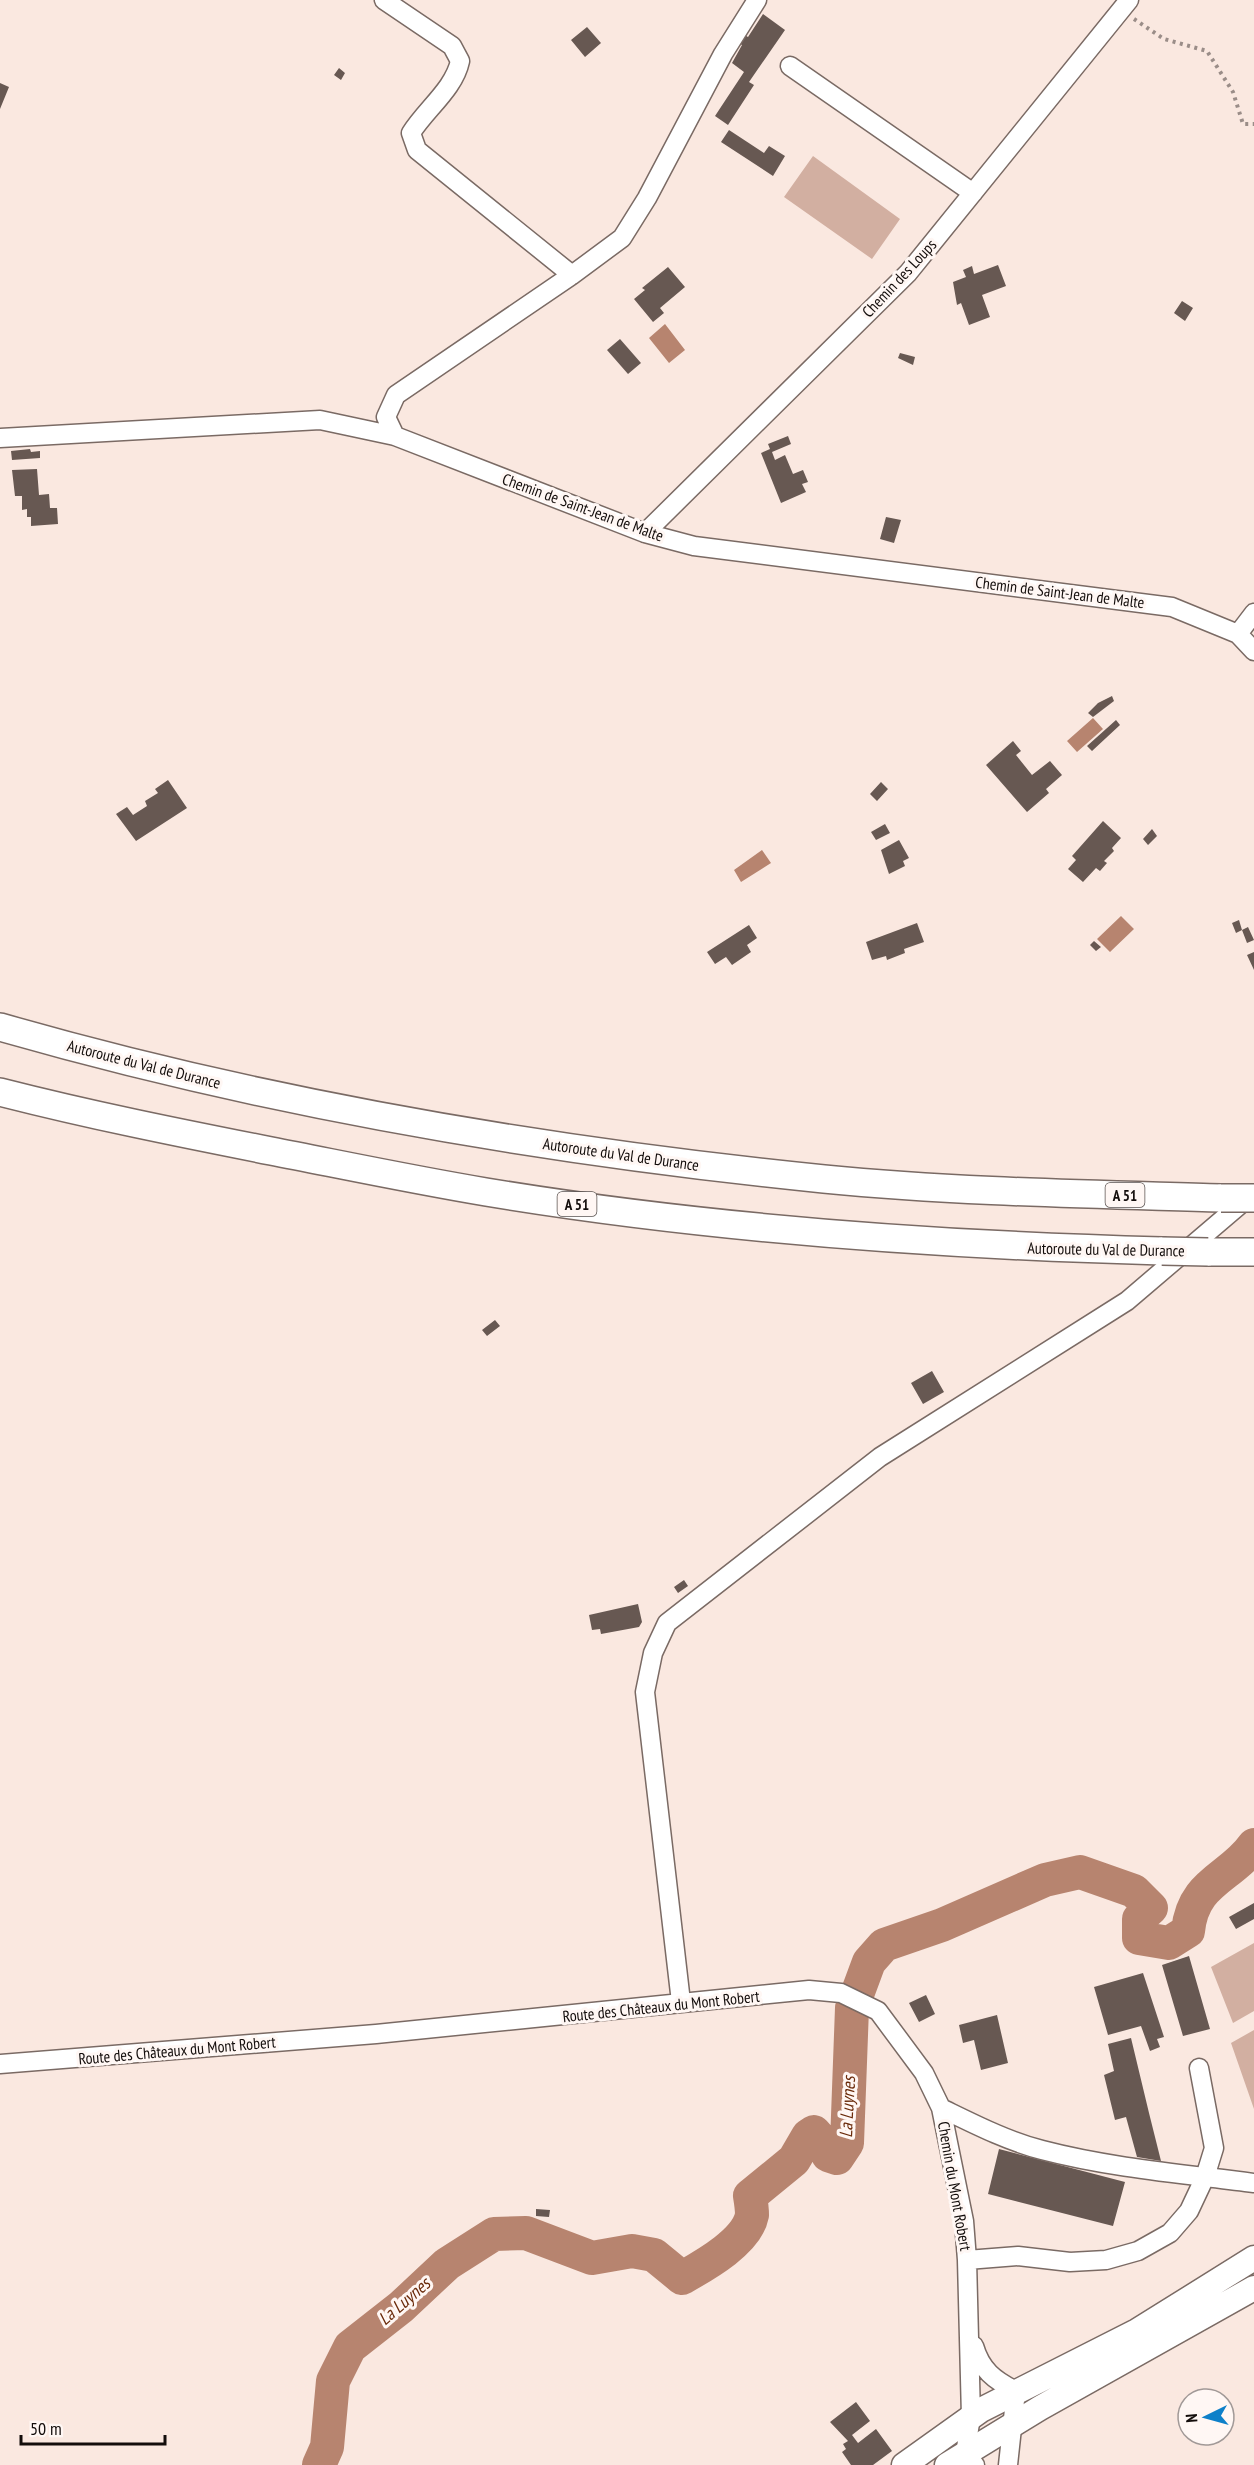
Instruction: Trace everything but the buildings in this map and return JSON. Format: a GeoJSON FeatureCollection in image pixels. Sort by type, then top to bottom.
{"type":"FeatureCollection","features":[{"type":"Feature","properties":{"kind":"highway"},"geometry":{"type":"LineString","coordinates":[[0,1022],[43,1039]]}},
{"type":"Feature","properties":{"kind":"highway","name":"Autoroute du Val de Durance"},"geometry":{"type":"LineString","coordinates":[[0,1027],[316,1104],[432,1126],[668,1161],[827,1179],[1016,1192],[1254,1198]]}},
{"type":"Feature","properties":{"kind":"highway","name":"Autoroute du Val de Durance"},"geometry":{"type":"LineString","coordinates":[[0,1092],[162,1131],[488,1192],[601,1208],[827,1234],[992,1246],[1254,1252]]}},
{"type":"Feature","properties":{"kind":"main road"},"geometry":{"type":"LineString","coordinates":[[904,2465],[971,2417],[1016,2391],[1137,2331],[1254,2258]]}},
{"type":"Feature","properties":{"kind":"main road"},"geometry":{"type":"LineString","coordinates":[[962,2461],[1013,2424],[1254,2288]]}},
{"type":"Feature","properties":{"kind":"street"},"geometry":{"type":"LineString","coordinates":[[384,0],[452,46],[460,62],[458,74],[420,119],[411,134],[417,150],[572,275]]}},
{"type":"Feature","properties":{"kind":"street"},"geometry":{"type":"LineString","coordinates":[[395,436],[386,417],[396,395],[572,275],[622,238],[647,198],[723,54],[757,0]]}},
{"type":"Feature","properties":{"kind":"street","name":"Chemin des Loups"},"geometry":{"type":"LineString","coordinates":[[645,532],[908,273],[1125,5]]}},
{"type":"Feature","properties":{"kind":"street"},"geometry":{"type":"LineString","coordinates":[[790,66],[973,193]]}},
{"type":"Feature","properties":{"kind":"street","name":"Chemin de Saint-Jean de Malte"},"geometry":{"type":"LineString","coordinates":[[0,438],[320,420],[395,436],[645,532],[706,547],[1172,607],[1238,634]]}},
{"type":"Feature","properties":{"kind":"street"},"geometry":{"type":"LineString","coordinates":[[1254,613],[1238,634],[1254,651]]}},
{"type":"Feature","properties":{"kind":"street"},"geometry":{"type":"LineString","coordinates":[[681,2002],[645,1692],[653,1653],[667,1623],[880,1457],[1127,1301],[1254,1192]]}},
{"type":"Feature","properties":{"kind":"street","name":"Route des Châteaux du Mont Robert"},"geometry":{"type":"LineString","coordinates":[[0,2064],[376,2034],[809,1990],[841,1993],[878,2011],[924,2073],[941,2108]]}},
{"type":"Feature","properties":{"kind":"street"},"geometry":{"type":"LineString","coordinates":[[967,2260],[1018,2256],[1043,2260],[1094,2260],[1138,2251],[1170,2233],[1189,2211],[1205,2177],[1214,2148],[1200,2068]]}},
{"type":"Feature","properties":{"kind":"street"},"geometry":{"type":"LineString","coordinates":[[941,2108],[993,2133],[1041,2150],[1109,2164],[1254,2183]]}},
{"type":"Feature","properties":{"kind":"street","name":"Chemin du Mont Robert"},"geometry":{"type":"LineString","coordinates":[[941,2108],[964,2221],[967,2260],[971,2336],[971,2417],[962,2461]]}},
{"type":"Feature","properties":{"kind":"street","name":"Chemin du Mont Robert"},"geometry":{"type":"LineString","coordinates":[[971,2336],[978,2360],[992,2379],[1016,2391]]}},
{"type":"Feature","properties":{"kind":"street"},"geometry":{"type":"LineString","coordinates":[[1008,2465],[1016,2391]]}},
{"type":"Feature","properties":{"kind":"path"},"geometry":{"type":"LineString","coordinates":[[1125,5],[1164,39],[1207,51],[1233,92],[1243,124],[1254,124]]}},
{"type":"Feature","properties":{"kind":"shaded area"},"geometry":{"type":"Polygon","coordinates":[[[813,156],[900,219],[872,259],[784,197],[813,156]]]}},
{"type":"Feature","properties":{"kind":"shaded area"},"geometry":{"type":"Polygon","coordinates":[[[665,324],[685,350],[669,363],[649,338],[665,324]]]}},
{"type":"Feature","properties":{"kind":"shaded area"},"geometry":{"type":"Polygon","coordinates":[[[1093,718],[1103,729],[1077,752],[1067,741],[1093,718]]]}},
{"type":"Feature","properties":{"kind":"shaded area"},"geometry":{"type":"Polygon","coordinates":[[[762,850],[771,863],[741,882],[734,870],[762,850]]]}},
{"type":"Feature","properties":{"kind":"shaded area"},"geometry":{"type":"Polygon","coordinates":[[[1121,916],[1134,929],[1110,952],[1097,939],[1121,916]]]}},
{"type":"Feature","properties":{"kind":"shaded area"},"geometry":{"type":"Polygon","coordinates":[[[1254,1943],[1254,2011],[1233,2023],[1211,1967],[1254,1943]]]}},
{"type":"Feature","properties":{"kind":"shaded area"},"geometry":{"type":"Polygon","coordinates":[[[1254,2030],[1254,2109],[1231,2043],[1254,2030]]]}},
{"type":"Feature","properties":{"kind":"waterway","name":"La Luynes"},"geometry":{"type":"LineString","coordinates":[[319,2465],[327,2447],[333,2381],[350,2347],[401,2307],[447,2264],[494,2234],[526,2233],[592,2258],[632,2251],[654,2255],[682,2278],[723,2252],[742,2235],[752,2215],[750,2196],[794,2160],[808,2136],[814,2132],[823,2142],[828,2155],[837,2158],[847,2143],[852,2008],[869,1962],[884,1945],[942,1925],[1045,1880],[1080,1872],[1134,1891],[1151,1908],[1139,1919],[1139,1938],[1169,1943],[1188,1931],[1191,1914],[1205,1891],[1254,1845]]}}]}
